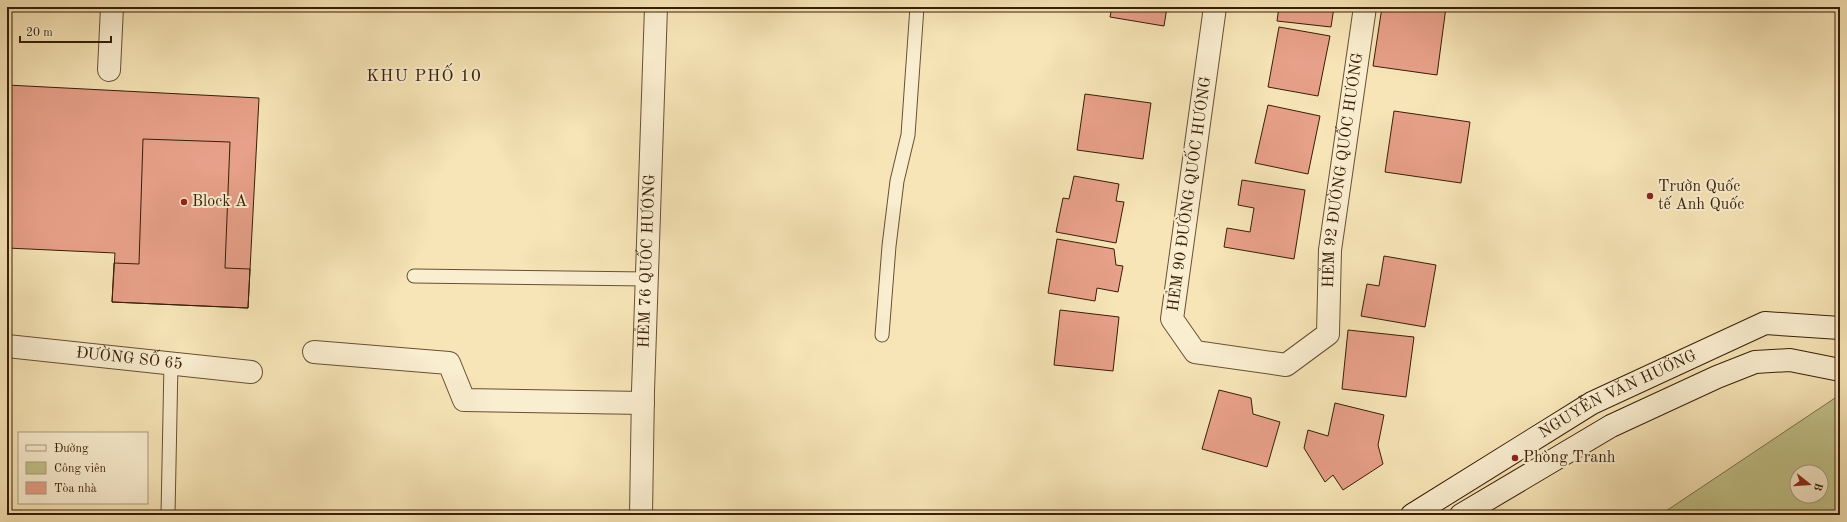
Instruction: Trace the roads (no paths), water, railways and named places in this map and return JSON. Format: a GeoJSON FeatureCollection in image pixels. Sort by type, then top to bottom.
{"type":"FeatureCollection","features":[{"type":"Feature","properties":{"kind":"street"},"geometry":{"type":"LineString","coordinates":[[109,70],[112,7]]}},
{"type":"Feature","properties":{"kind":"street","name":"HẺM 76 QUỐC HƯƠNG"},"geometry":{"type":"LineString","coordinates":[[641,515],[643,403],[656,7]]}},
{"type":"Feature","properties":{"kind":"street","name":"HẺM 90 ĐƯỜNG QUỐC HƯƠNG"},"geometry":{"type":"LineString","coordinates":[[1215,7],[1172,319],[1195,352],[1286,365],[1328,334]]}},
{"type":"Feature","properties":{"kind":"street","name":"HẺM 92 ĐƯỜNG QUỐC HƯƠNG"},"geometry":{"type":"LineString","coordinates":[[1328,334],[1330,250],[1365,7]]}},
{"type":"Feature","properties":{"kind":"street","name":"NGUYỄN VĂN HƯỞNG"},"geometry":{"type":"LineString","coordinates":[[1412,515],[1592,403],[1765,323],[1840,328]]}},
{"type":"Feature","properties":{"kind":"street","name":"ĐƯỜNG SỐ 65"},"geometry":{"type":"LineString","coordinates":[[7,346],[251,372]]}},
{"type":"Feature","properties":{"kind":"street"},"geometry":{"type":"LineString","coordinates":[[314,352],[449,363],[464,400],[643,403]]}},
{"type":"Feature","properties":{"kind":"street","name":"NGUYỄN VĂN HƯỞNG"},"geometry":{"type":"LineString","coordinates":[[1462,515],[1610,426],[1717,377],[1755,362],[1790,360],[1840,370]]}},
{"type":"Feature","properties":{"kind":"lane"},"geometry":{"type":"LineString","coordinates":[[882,335],[889,246],[897,181],[908,135],[917,7]]}},
{"type":"Feature","properties":{"kind":"lane"},"geometry":{"type":"LineString","coordinates":[[414,276],[647,279]]}},
{"type":"Feature","properties":{"kind":"lane"},"geometry":{"type":"LineString","coordinates":[[168,515],[171,363]]}},
{"type":"Feature","properties":{"kind":"place","name":"Trườn Quốc tế Anh Quốc"},"geometry":{"type":"Point","coordinates":[1650,196]}},
{"type":"Feature","properties":{"kind":"place","name":"Block A"},"geometry":{"type":"Point","coordinates":[184,202]}},
{"type":"Feature","properties":{"kind":"place","name":"Phòng Tranh"},"geometry":{"type":"Point","coordinates":[1515,458]}},
{"type":"Feature","properties":{"kind":"district","name":"KHU PHỐ 10"},"geometry":{"type":"Point","coordinates":[424,76]}}]}
